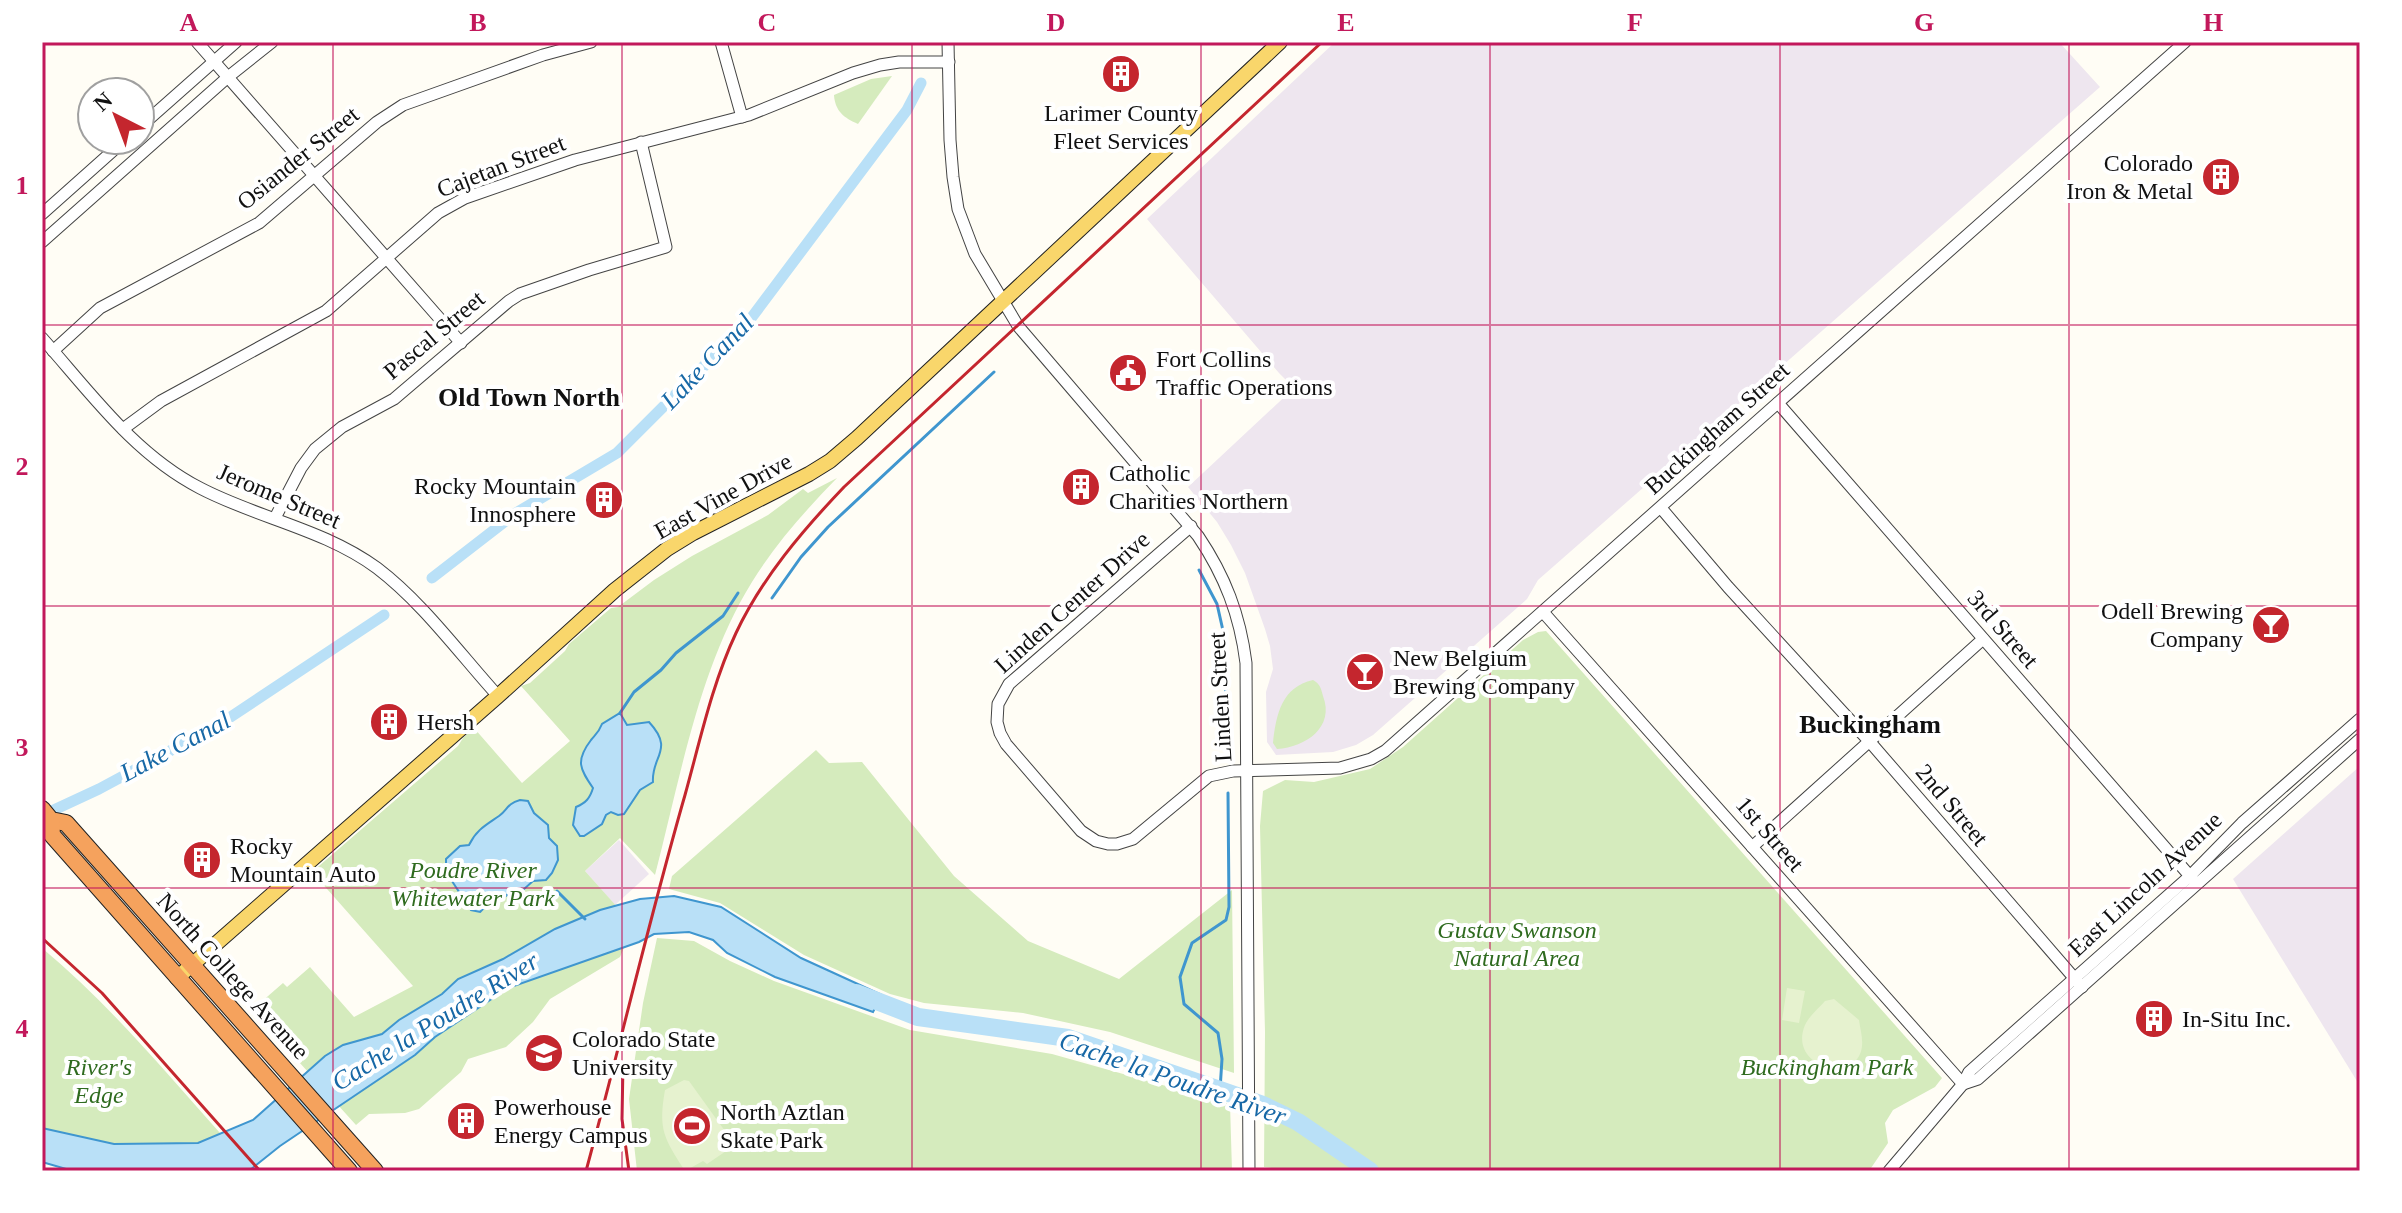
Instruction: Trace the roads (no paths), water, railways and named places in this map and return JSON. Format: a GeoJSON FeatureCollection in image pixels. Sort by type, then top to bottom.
{"type":"FeatureCollection","features":[{"type":"Feature","properties":{"kind":"highway","name":"North College Avenue"},"geometry":{"type":"LineString","coordinates":[[47,814],[66,823],[375,1171]]}},
{"type":"Feature","properties":{"kind":"highway","name":"North College Avenue"},"geometry":{"type":"LineString","coordinates":[[47,814],[52,835],[349,1171]]}},
{"type":"Feature","properties":{"kind":"main road","name":"East Vine Drive"},"geometry":{"type":"LineString","coordinates":[[177,978],[615,590],[667,549],[693,533],[787,487],[830,461],[1280,42]]}},
{"type":"Feature","properties":{"kind":"street"},"geometry":{"type":"LineString","coordinates":[[197,42],[461,343]]}},
{"type":"Feature","properties":{"kind":"street"},"geometry":{"type":"LineString","coordinates":[[156,113],[236,42]]}},
{"type":"Feature","properties":{"kind":"street"},"geometry":{"type":"LineString","coordinates":[[42,242],[228,77],[272,42]]}},
{"type":"Feature","properties":{"kind":"street","name":"Osiander Street"},"geometry":{"type":"LineString","coordinates":[[53,351],[100,308],[259,223],[377,122],[403,105],[543,55],[591,42]]}},
{"type":"Feature","properties":{"kind":"street"},"geometry":{"type":"LineString","coordinates":[[721,42],[742,117]]}},
{"type":"Feature","properties":{"kind":"street","name":"Linden Street"},"geometry":{"type":"LineString","coordinates":[[948,42],[950,140],[958,209],[975,254],[1018,326],[1191,526],[1221,571],[1239,622],[1246,663],[1249,1169]]}},
{"type":"Feature","properties":{"kind":"street","name":"Buckingham Street"},"geometry":{"type":"LineString","coordinates":[[1246,771],[1340,768],[1378,755],[1398,741],[2185,42]]}},
{"type":"Feature","properties":{"kind":"street","name":"Cajetan Street"},"geometry":{"type":"LineString","coordinates":[[123,429],[161,401],[326,311],[438,213],[465,198],[575,160],[742,117],[880,65],[949,62]]}},
{"type":"Feature","properties":{"kind":"street","name":"Pascal Street"},"geometry":{"type":"LineString","coordinates":[[275,518],[301,468],[315,449],[342,427],[394,399],[509,301],[520,294],[589,270],[666,247],[641,142]]}},
{"type":"Feature","properties":{"kind":"street"},"geometry":{"type":"LineString","coordinates":[[42,214],[107,156]]}},
{"type":"Feature","properties":{"kind":"street","name":"Jerome Street"},"geometry":{"type":"LineString","coordinates":[[42,338],[146,452],[196,486],[331,540],[398,585],[498,696]]}},
{"type":"Feature","properties":{"kind":"street","name":"3rd Street"},"geometry":{"type":"LineString","coordinates":[[1778,403],[2193,879]]}},
{"type":"Feature","properties":{"kind":"street","name":"2nd Street"},"geometry":{"type":"LineString","coordinates":[[1661,508],[1728,587],[1870,742],[2078,983]]}},
{"type":"Feature","properties":{"kind":"street","name":"Linden Center Drive"},"geometry":{"type":"LineString","coordinates":[[1191,526],[1009,684],[998,704],[997,722],[1006,744],[1081,831],[1096,841],[1108,844],[1133,839],[1209,776],[1225,771],[1246,771]]}},
{"type":"Feature","properties":{"kind":"street","name":"1st Street"},"geometry":{"type":"LineString","coordinates":[[1543,612],[1963,1084]]}},
{"type":"Feature","properties":{"kind":"street"},"geometry":{"type":"LineString","coordinates":[[1752,847],[1983,639]]}},
{"type":"Feature","properties":{"kind":"street","name":"East Lincoln Avenue"},"geometry":{"type":"LineString","coordinates":[[2193,879],[2242,823],[2360,719]]}},
{"type":"Feature","properties":{"kind":"street","name":"East Lincoln Avenue"},"geometry":{"type":"LineString","coordinates":[[1889,1171],[1963,1084],[1978,1079],[2193,879],[2360,739]]}},
{"type":"Feature","properties":{"kind":"water"},"geometry":{"type":"Polygon","coordinates":[[[620,713],[627,725],[649,722],[657,732],[661,746],[653,782],[640,790],[624,814],[611,812],[602,824],[580,836],[573,825],[576,807],[587,800],[593,788],[582,770],[581,759],[602,724],[620,713]]]}},
{"type":"Feature","properties":{"kind":"water"},"geometry":{"type":"Polygon","coordinates":[[[520,800],[528,801],[534,813],[548,825],[549,838],[557,846],[558,860],[546,880],[533,881],[523,890],[514,888],[480,912],[471,910],[446,872],[446,859],[460,846],[469,845],[482,828],[520,800]]]}},
{"type":"Feature","properties":{"kind":"water"},"geometry":{"type":"Polygon","coordinates":[[[674,896],[721,907],[801,958],[882,995],[873,1012],[775,977],[727,953],[713,940],[689,932],[654,934],[508,988],[250,1170],[73,1171],[42,1162],[42,1128],[114,1144],[198,1143],[253,1120],[325,1056],[343,1045],[382,1034],[442,994],[458,979],[503,959],[555,929],[600,910],[640,899],[674,896]]]}},
{"type":"Feature","properties":{"kind":"waterway","name":"Lake Canal"},"geometry":{"type":"LineString","coordinates":[[432,578],[516,513],[617,453],[749,321],[907,110],[921,83]]}},
{"type":"Feature","properties":{"kind":"waterway"},"geometry":{"type":"LineString","coordinates":[[772,598],[801,557],[828,527],[994,372]]}},
{"type":"Feature","properties":{"kind":"waterway"},"geometry":{"type":"LineString","coordinates":[[1199,570],[1217,604],[1224,635],[1228,758]]}},
{"type":"Feature","properties":{"kind":"waterway"},"geometry":{"type":"LineString","coordinates":[[620,713],[634,692],[723,616],[738,593]]}},
{"type":"Feature","properties":{"kind":"waterway","name":"Lake Canal"},"geometry":{"type":"LineString","coordinates":[[43,815],[99,789],[220,724],[384,615]]}},
{"type":"Feature","properties":{"kind":"waterway"},"geometry":{"type":"LineString","coordinates":[[1220,1090],[1222,1059],[1218,1033],[1184,1004],[1180,977],[1192,943],[1226,920],[1229,907],[1228,793]]}},
{"type":"Feature","properties":{"kind":"waterway"},"geometry":{"type":"LineString","coordinates":[[557,891],[585,919]]}},
{"type":"Feature","properties":{"kind":"waterway","name":"Cache la Poudre River"},"geometry":{"type":"LineString","coordinates":[[856,993],[918,1017],[1068,1038],[1220,1090],[1263,1105],[1298,1122],[1370,1171]]}},
{"type":"Feature","properties":{"kind":"railway"},"geometry":{"type":"LineString","coordinates":[[586,1171],[707,713],[736,633],[758,593],[798,538],[844,487],[1322,42]]}},
{"type":"Feature","properties":{"kind":"railway"},"geometry":{"type":"LineString","coordinates":[[42,938],[102,993],[260,1171]]}},
{"type":"Feature","properties":{"kind":"railway"},"geometry":{"type":"LineString","coordinates":[[623,1064],[622,1119],[629,1171]]}},
{"type":"Feature","properties":{"kind":"place","name":"Larimer County Fleet Services"},"geometry":{"type":"Point","coordinates":[1121,74]}},
{"type":"Feature","properties":{"kind":"place","name":"Colorado Iron & Metal"},"geometry":{"type":"Point","coordinates":[2221,177]}},
{"type":"Feature","properties":{"kind":"place","name":"Fort Collins Traffic Operations"},"geometry":{"type":"Point","coordinates":[1128,373]}},
{"type":"Feature","properties":{"kind":"place","name":"Catholic Charities Northern"},"geometry":{"type":"Point","coordinates":[1081,487]}},
{"type":"Feature","properties":{"kind":"place","name":"Rocky Mountain Innosphere"},"geometry":{"type":"Point","coordinates":[604,500]}},
{"type":"Feature","properties":{"kind":"place","name":"Odell Brewing Company"},"geometry":{"type":"Point","coordinates":[2271,625]}},
{"type":"Feature","properties":{"kind":"place","name":"New Belgium Brewing Company"},"geometry":{"type":"Point","coordinates":[1365,672]}},
{"type":"Feature","properties":{"kind":"place","name":"Hersh"},"geometry":{"type":"Point","coordinates":[389,722]}},
{"type":"Feature","properties":{"kind":"place","name":"Rocky Mountain Auto"},"geometry":{"type":"Point","coordinates":[202,860]}},
{"type":"Feature","properties":{"kind":"place","name":"In-Situ Inc."},"geometry":{"type":"Point","coordinates":[2154,1019]}},
{"type":"Feature","properties":{"kind":"place","name":"Colorado State University"},"geometry":{"type":"Point","coordinates":[544,1053]}},
{"type":"Feature","properties":{"kind":"place","name":"Powerhouse Energy Campus"},"geometry":{"type":"Point","coordinates":[466,1121]}},
{"type":"Feature","properties":{"kind":"place","name":"North Aztlan Skate Park"},"geometry":{"type":"Point","coordinates":[692,1126]}},
{"type":"Feature","properties":{"kind":"district","name":"Old Town North"},"geometry":{"type":"Point","coordinates":[529,397]}},
{"type":"Feature","properties":{"kind":"district","name":"Buckingham"},"geometry":{"type":"Point","coordinates":[1870,724]}},
{"type":"Feature","properties":{"kind":"park label","name":"Poudre River Whitewater Park"},"geometry":{"type":"Point","coordinates":[473,884]}},
{"type":"Feature","properties":{"kind":"park label","name":"Gustav Swanson Natural Area"},"geometry":{"type":"Point","coordinates":[1517,944]}},
{"type":"Feature","properties":{"kind":"park label","name":"Buckingham Park"},"geometry":{"type":"Point","coordinates":[1827,1067]}},
{"type":"Feature","properties":{"kind":"park label","name":"River's Edge"},"geometry":{"type":"Point","coordinates":[99,1081]}}]}
